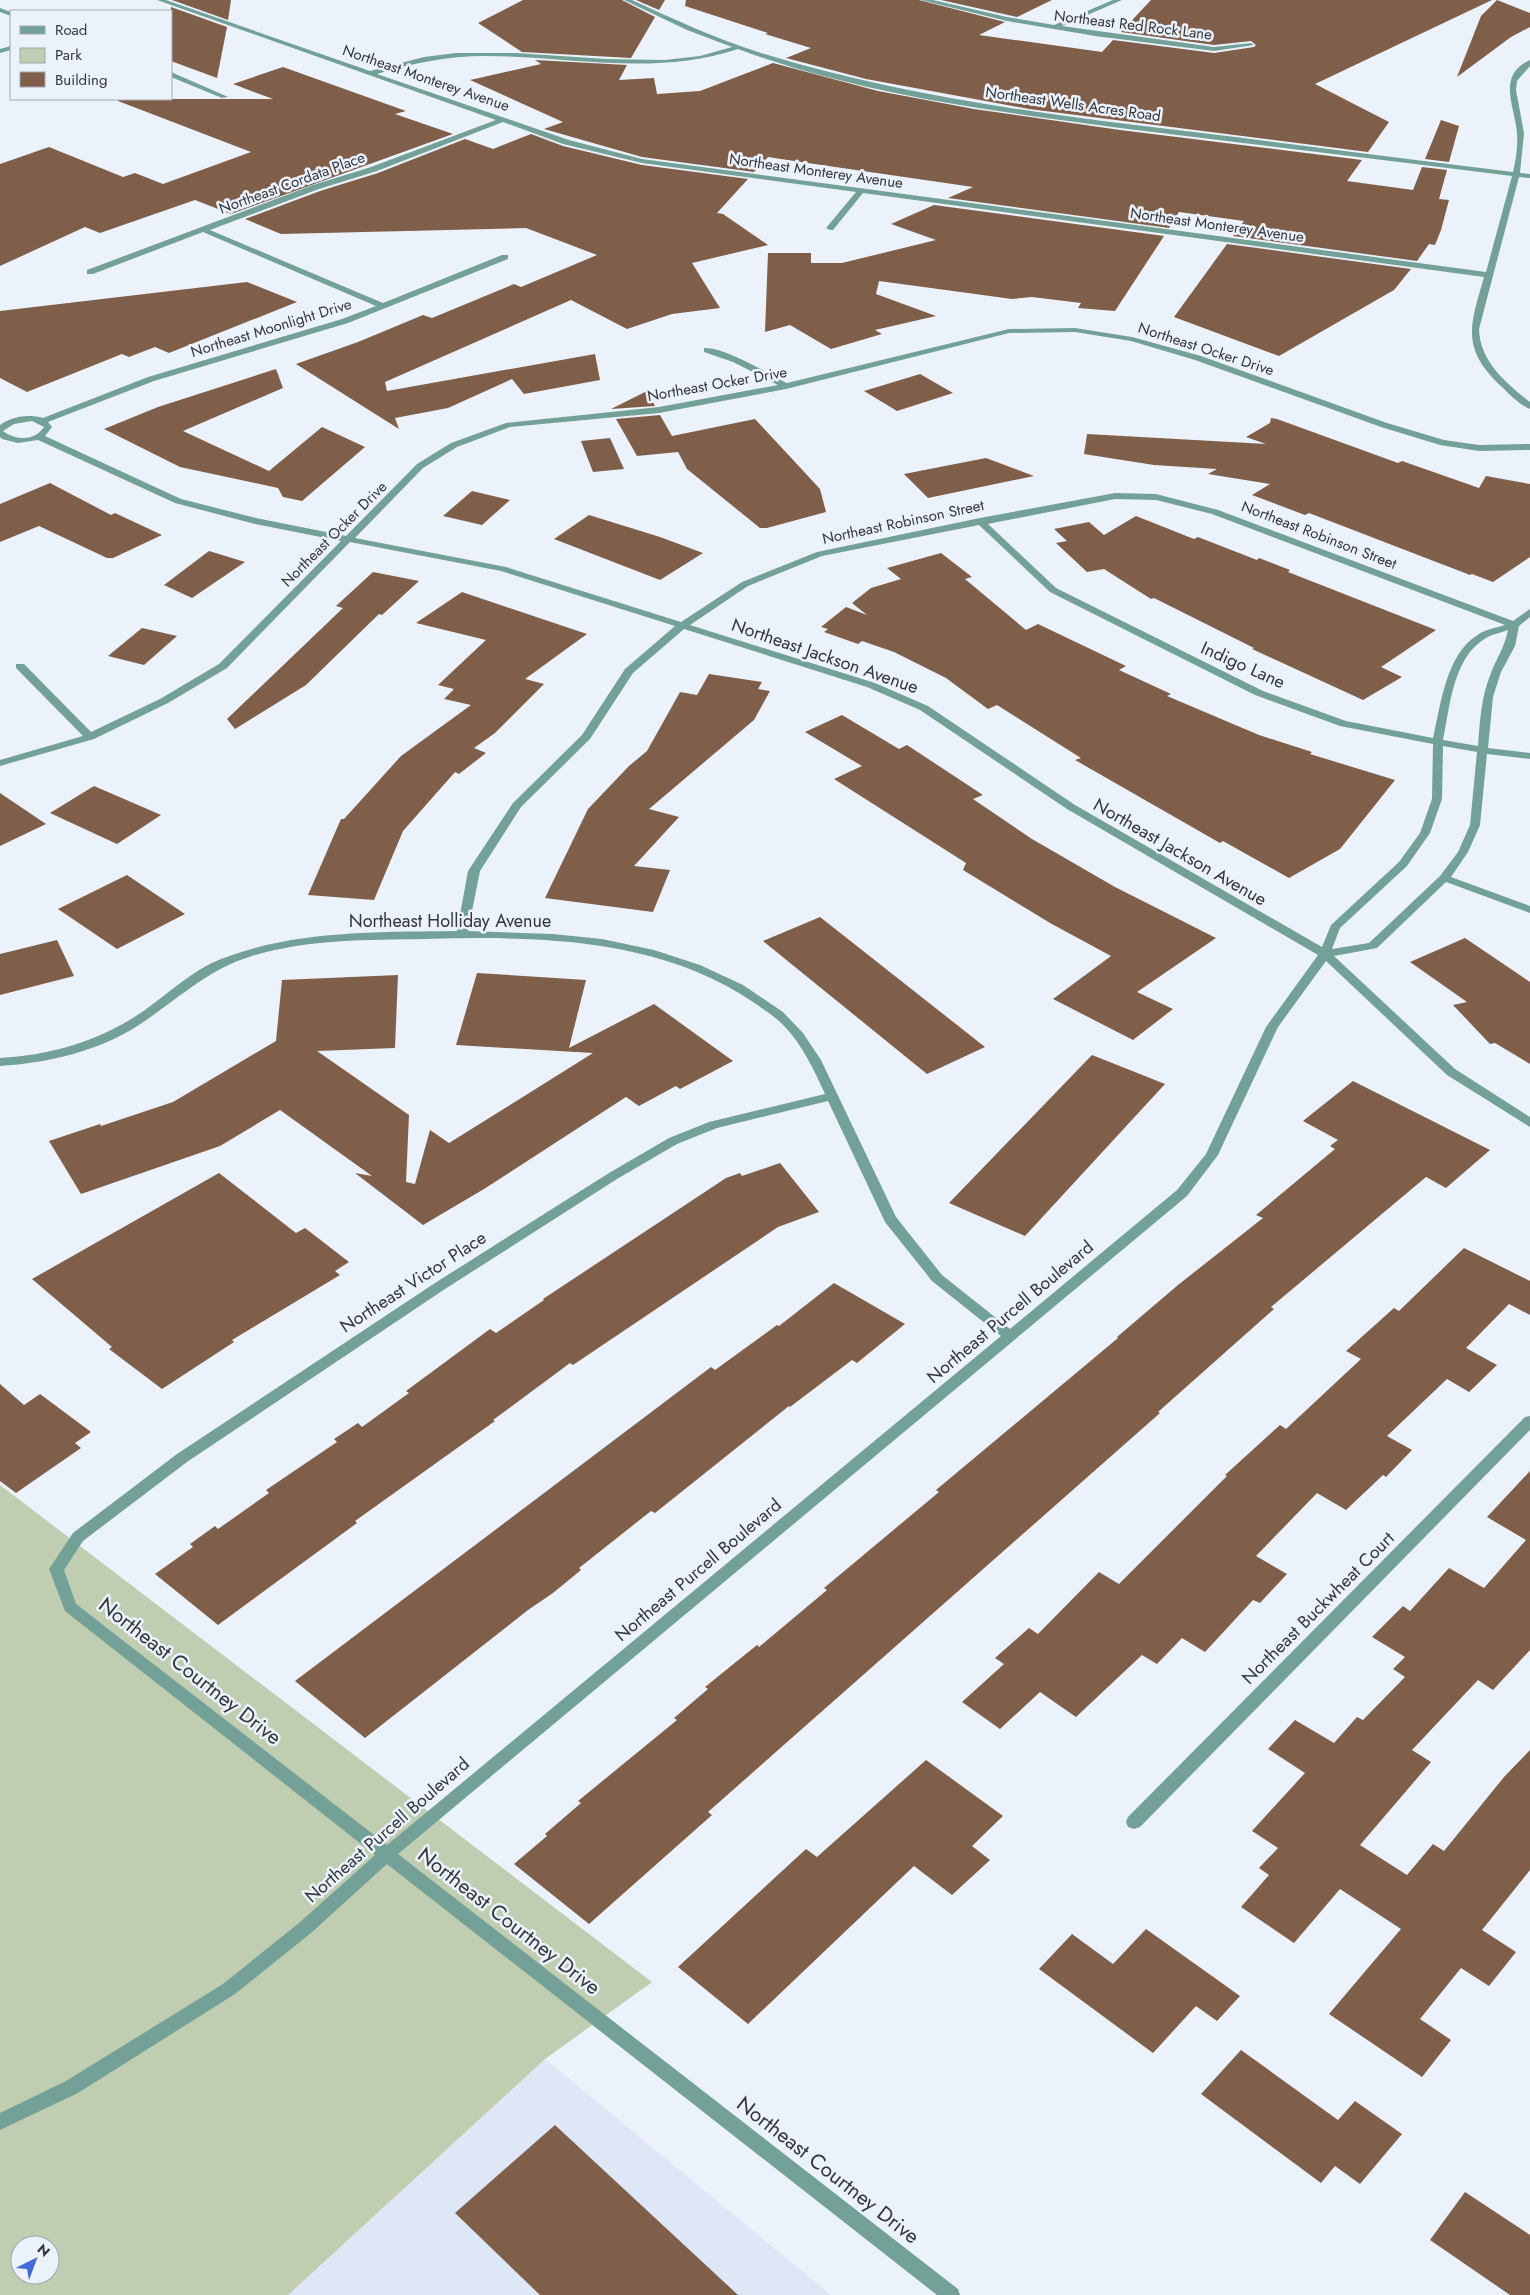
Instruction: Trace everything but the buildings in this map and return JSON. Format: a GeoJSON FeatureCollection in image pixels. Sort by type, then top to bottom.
{"type":"FeatureCollection","features":[{"type":"Feature","properties":{"kind":"street","name":"Northeast Monterey Avenue"},"geometry":{"type":"LineString","coordinates":[[160,0],[502,120],[585,147],[642,161],[1489,275]]}},
{"type":"Feature","properties":{"kind":"street","name":"Northeast Wells Acres Road"},"geometry":{"type":"LineString","coordinates":[[627,0],[659,16],[735,48],[840,77],[929,97],[1029,114],[1530,176]]}},
{"type":"Feature","properties":{"kind":"street","name":"Northeast Red Rock Lane"},"geometry":{"type":"LineString","coordinates":[[924,0],[1052,28],[1214,49],[1251,45]]}},
{"type":"Feature","properties":{"kind":"street"},"geometry":{"type":"LineString","coordinates":[[1052,28],[1119,0]]}},
{"type":"Feature","properties":{"kind":"street"},"geometry":{"type":"LineString","coordinates":[[371,74],[408,62],[455,55],[513,54],[651,63],[697,59],[735,48]]}},
{"type":"Feature","properties":{"kind":"street"},"geometry":{"type":"LineString","coordinates":[[1530,62],[1518,70],[1511,88],[1522,127],[1521,145],[1516,175],[1489,275],[1476,315],[1474,336],[1485,364],[1514,394],[1530,406]]}},
{"type":"Feature","properties":{"kind":"street"},"geometry":{"type":"LineString","coordinates":[[172,74],[224,97]]}},
{"type":"Feature","properties":{"kind":"street","name":"Northeast Cordata Place"},"geometry":{"type":"LineString","coordinates":[[90,272],[316,187],[374,169],[502,120]]}},
{"type":"Feature","properties":{"kind":"street"},"geometry":{"type":"LineString","coordinates":[[830,228],[861,191]]}},
{"type":"Feature","properties":{"kind":"street"},"geometry":{"type":"LineString","coordinates":[[204,230],[384,306]]}},
{"type":"Feature","properties":{"kind":"street","name":"Northeast Moonlight Drive"},"geometry":{"type":"LineString","coordinates":[[43,421],[136,384],[345,321],[505,257]]}},
{"type":"Feature","properties":{"kind":"street","name":"Northeast Ocker Drive"},"geometry":{"type":"LineString","coordinates":[[0,763],[90,737],[164,701],[223,666],[420,466],[454,445],[509,425],[659,410],[786,386],[1009,331],[1075,330],[1132,339],[1198,358],[1374,422],[1443,443],[1479,448],[1530,447]]}},
{"type":"Feature","properties":{"kind":"street"},"geometry":{"type":"LineString","coordinates":[[707,350],[736,360],[786,386]]}},
{"type":"Feature","properties":{"kind":"street"},"geometry":{"type":"LineString","coordinates":[[30,419],[43,421],[48,427],[44,434],[39,437],[16,440],[1,435],[4,421],[30,419]]}},
{"type":"Feature","properties":{"kind":"street","name":"Northeast Jackson Avenue"},"geometry":{"type":"LineString","coordinates":[[39,437],[178,501],[255,521],[503,569],[871,685],[924,708],[1071,807],[1325,954],[1451,1072],[1530,1123]]}},
{"type":"Feature","properties":{"kind":"street","name":"Northeast Robinson Street"},"geometry":{"type":"LineString","coordinates":[[462,934],[474,871],[517,805],[586,737],[629,670],[683,625],[746,584],[820,554],[980,521],[1115,496],[1156,497],[1215,512],[1514,625]]}},
{"type":"Feature","properties":{"kind":"street","name":"Indigo Lane"},"geometry":{"type":"LineString","coordinates":[[980,521],[1054,590],[1259,693],[1344,724],[1482,750],[1530,756]]}},
{"type":"Feature","properties":{"kind":"street","name":"Northeast Purcell Boulevard"},"geometry":{"type":"LineString","coordinates":[[0,2122],[72,2086],[229,1989],[305,1928],[386,1854],[1011,1337],[1182,1193],[1212,1155],[1272,1028],[1325,954],[1335,927],[1403,864],[1425,833],[1437,799],[1438,741],[1451,679],[1463,655],[1482,636],[1514,625],[1530,612]]}},
{"type":"Feature","properties":{"kind":"street"},"geometry":{"type":"LineString","coordinates":[[1325,954],[1373,946],[1444,878],[1463,852],[1475,825],[1488,697],[1496,672],[1510,646],[1514,625]]}},
{"type":"Feature","properties":{"kind":"street"},"geometry":{"type":"LineString","coordinates":[[20,666],[90,737]]}},
{"type":"Feature","properties":{"kind":"street"},"geometry":{"type":"LineString","coordinates":[[1444,878],[1530,910]]}},
{"type":"Feature","properties":{"kind":"street","name":"Northeast Holliday Avenue"},"geometry":{"type":"LineString","coordinates":[[0,1062],[16,1062],[61,1052],[110,1036],[156,1008],[192,981],[221,964],[265,948],[319,939],[462,934],[551,937],[614,945],[679,961],[735,985],[780,1016],[807,1045],[890,1219],[938,1278],[1011,1337]]}},
{"type":"Feature","properties":{"kind":"street","name":"Northeast Victor Place"},"geometry":{"type":"LineString","coordinates":[[56,1569],[78,1536],[182,1458],[440,1286],[613,1176],[674,1141],[713,1125],[832,1096]]}},
{"type":"Feature","properties":{"kind":"street","name":"Northeast Buckwheat Court"},"geometry":{"type":"LineString","coordinates":[[1134,1822],[1530,1420]]}},
{"type":"Feature","properties":{"kind":"street","name":"Northeast Courtney Drive"},"geometry":{"type":"LineString","coordinates":[[56,1569],[70,1607],[951,2295]]}},
{"type":"Feature","properties":{"kind":"shaded area"},"geometry":{"type":"Polygon","coordinates":[[[545,2059],[831,2295],[288,2295],[545,2059]]]}},
{"type":"Feature","properties":{"kind":"green space"},"geometry":{"type":"Polygon","coordinates":[[[0,1485],[652,1982],[545,2059],[288,2295],[0,2295],[0,1485]]]}}]}
